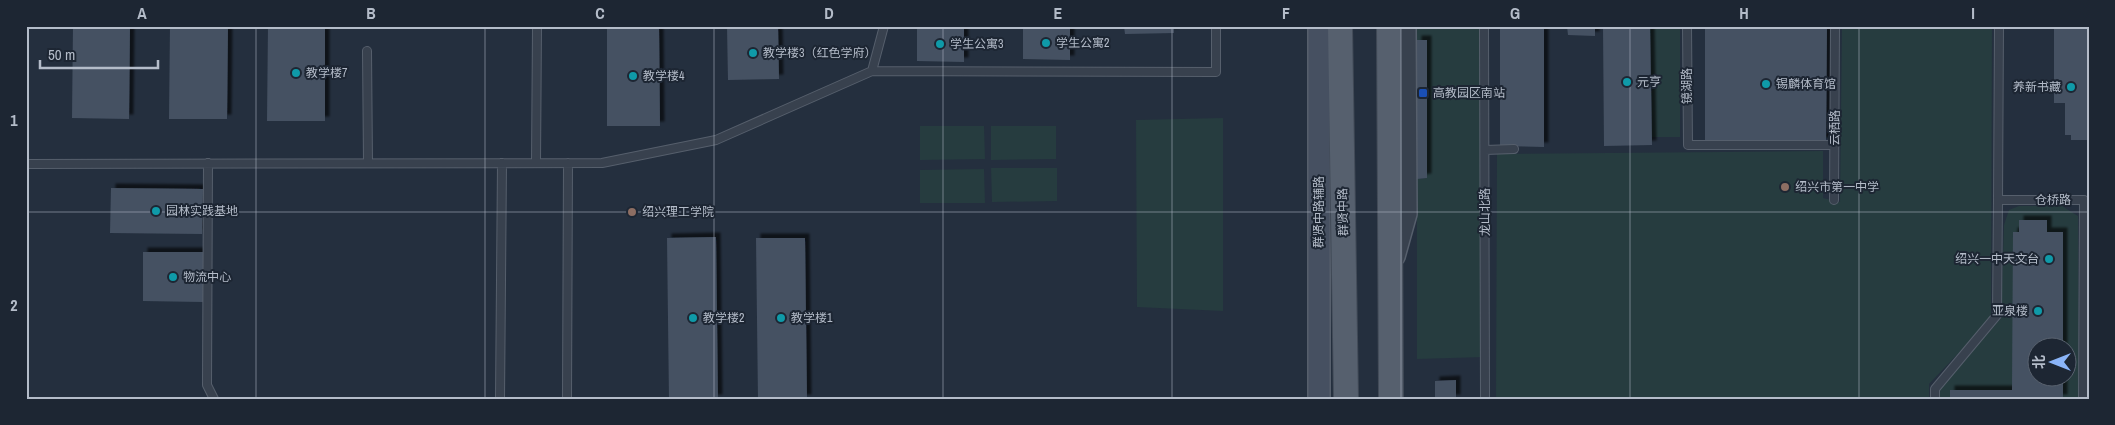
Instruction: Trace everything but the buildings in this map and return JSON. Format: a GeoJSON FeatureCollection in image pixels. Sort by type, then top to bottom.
{"type":"FeatureCollection","features":[{"type":"Feature","properties":{"kind":"main road","name":"群贤中路辅路"},"geometry":{"type":"LineString","coordinates":[[1319,26],[1319,399]]}},
{"type":"Feature","properties":{"kind":"main road","name":"群贤中路"},"geometry":{"type":"LineString","coordinates":[[1340,26],[1346,399]]}},
{"type":"Feature","properties":{"kind":"main road"},"geometry":{"type":"LineString","coordinates":[[1389,26],[1391,399]]}},
{"type":"Feature","properties":{"kind":"street"},"geometry":{"type":"LineString","coordinates":[[1390,283],[1409,214],[1408,26]]}},
{"type":"Feature","properties":{"kind":"lane"},"geometry":{"type":"LineString","coordinates":[[536,163],[537,26]]}},
{"type":"Feature","properties":{"kind":"lane"},"geometry":{"type":"LineString","coordinates":[[872,71],[884,26]]}},
{"type":"Feature","properties":{"kind":"lane"},"geometry":{"type":"LineString","coordinates":[[26,164],[602,163],[716,140],[872,71],[1216,72],[1216,26]]}},
{"type":"Feature","properties":{"kind":"lane","name":"龙山北路"},"geometry":{"type":"LineString","coordinates":[[1484,26],[1485,399]]}},
{"type":"Feature","properties":{"kind":"lane","name":"镜湖路"},"geometry":{"type":"LineString","coordinates":[[1687,26],[1688,145],[1834,145]]}},
{"type":"Feature","properties":{"kind":"lane","name":"云栖路"},"geometry":{"type":"LineString","coordinates":[[1834,200],[1835,26]]}},
{"type":"Feature","properties":{"kind":"lane"},"geometry":{"type":"LineString","coordinates":[[1935,399],[1935,389],[1997,316],[1999,26]]}},
{"type":"Feature","properties":{"kind":"lane"},"geometry":{"type":"LineString","coordinates":[[367,51],[368,163]]}},
{"type":"Feature","properties":{"kind":"lane"},"geometry":{"type":"LineString","coordinates":[[1485,150],[1514,149]]}},
{"type":"Feature","properties":{"kind":"lane"},"geometry":{"type":"LineString","coordinates":[[500,399],[502,163]]}},
{"type":"Feature","properties":{"kind":"lane"},"geometry":{"type":"LineString","coordinates":[[567,399],[568,163]]}},
{"type":"Feature","properties":{"kind":"lane"},"geometry":{"type":"LineString","coordinates":[[208,164],[207,384],[214,399]]}},
{"type":"Feature","properties":{"kind":"lane","name":"仓桥路"},"geometry":{"type":"LineString","coordinates":[[1998,200],[2086,200],[2083,399]]}},
{"type":"Feature","properties":{"kind":"green space"},"geometry":{"type":"Polygon","coordinates":[[[1416,26],[1481,26],[1485,357],[1417,359],[1417,179],[1427,178],[1427,40],[1417,40],[1416,26]]]}},
{"type":"Feature","properties":{"kind":"green space"},"geometry":{"type":"Polygon","coordinates":[[[1650,26],[1680,26],[1680,137],[1652,137],[1650,26]]]}},
{"type":"Feature","properties":{"kind":"green space","name":"绍兴市第一中学"},"geometry":{"type":"Polygon","coordinates":[[[1842,26],[1992,26],[1991,319],[1929,384],[1929,399],[1496,399],[1497,154],[1823,151],[1823,198],[1840,202],[1842,26]]]}},
{"type":"Feature","properties":{"kind":"green space"},"geometry":{"type":"Polygon","coordinates":[[[1223,118],[1223,311],[1137,307],[1136,120],[1223,118]]]}},
{"type":"Feature","properties":{"kind":"green space"},"geometry":{"type":"Polygon","coordinates":[[[920,126],[984,126],[985,159],[920,160],[920,126]]]}},
{"type":"Feature","properties":{"kind":"green space"},"geometry":{"type":"Polygon","coordinates":[[[991,126],[1056,126],[1056,159],[991,160],[991,126]]]}},
{"type":"Feature","properties":{"kind":"green space"},"geometry":{"type":"Polygon","coordinates":[[[991,168],[1057,168],[1057,201],[992,202],[991,168]]]}},
{"type":"Feature","properties":{"kind":"green space"},"geometry":{"type":"Polygon","coordinates":[[[984,169],[985,203],[920,203],[920,170],[984,169]]]}},
{"type":"Feature","properties":{"kind":"green space"},"geometry":{"type":"Polygon","coordinates":[[[2019,206],[2062,206],[2078,216],[2079,399],[1940,399],[1940,389],[2001,318],[2004,225],[2009,210],[2019,206]]]}},
{"type":"Feature","properties":{"kind":"place","name":"学生公寓2"},"geometry":{"type":"Point","coordinates":[1046,43]}},
{"type":"Feature","properties":{"kind":"place","name":"学生公寓3"},"geometry":{"type":"Point","coordinates":[940,44]}},
{"type":"Feature","properties":{"kind":"place","name":"教学楼3（红色学府）"},"geometry":{"type":"Point","coordinates":[753,53]}},
{"type":"Feature","properties":{"kind":"place","name":"教学楼7"},"geometry":{"type":"Point","coordinates":[296,73]}},
{"type":"Feature","properties":{"kind":"place","name":"教学楼4"},"geometry":{"type":"Point","coordinates":[633,76]}},
{"type":"Feature","properties":{"kind":"place","name":"元亨"},"geometry":{"type":"Point","coordinates":[1627,82]}},
{"type":"Feature","properties":{"kind":"place","name":"锡麟体育馆"},"geometry":{"type":"Point","coordinates":[1766,84]}},
{"type":"Feature","properties":{"kind":"place","name":"养新书藏"},"geometry":{"type":"Point","coordinates":[2071,87]}},
{"type":"Feature","properties":{"kind":"place","name":"高教园区南站"},"geometry":{"type":"Point","coordinates":[1423,93]}},
{"type":"Feature","properties":{"kind":"place","name":"绍兴市第一中学"},"geometry":{"type":"Point","coordinates":[1785,187]}},
{"type":"Feature","properties":{"kind":"place","name":"园林实践基地"},"geometry":{"type":"Point","coordinates":[156,211]}},
{"type":"Feature","properties":{"kind":"place","name":"绍兴理工学院"},"geometry":{"type":"Point","coordinates":[632,212]}},
{"type":"Feature","properties":{"kind":"place","name":"绍兴一中天文台"},"geometry":{"type":"Point","coordinates":[2049,259]}},
{"type":"Feature","properties":{"kind":"place","name":"物流中心"},"geometry":{"type":"Point","coordinates":[173,277]}},
{"type":"Feature","properties":{"kind":"place","name":"亚泉楼"},"geometry":{"type":"Point","coordinates":[2038,311]}},
{"type":"Feature","properties":{"kind":"place","name":"教学楼2"},"geometry":{"type":"Point","coordinates":[693,318]}},
{"type":"Feature","properties":{"kind":"place","name":"教学楼1"},"geometry":{"type":"Point","coordinates":[781,318]}}]}
